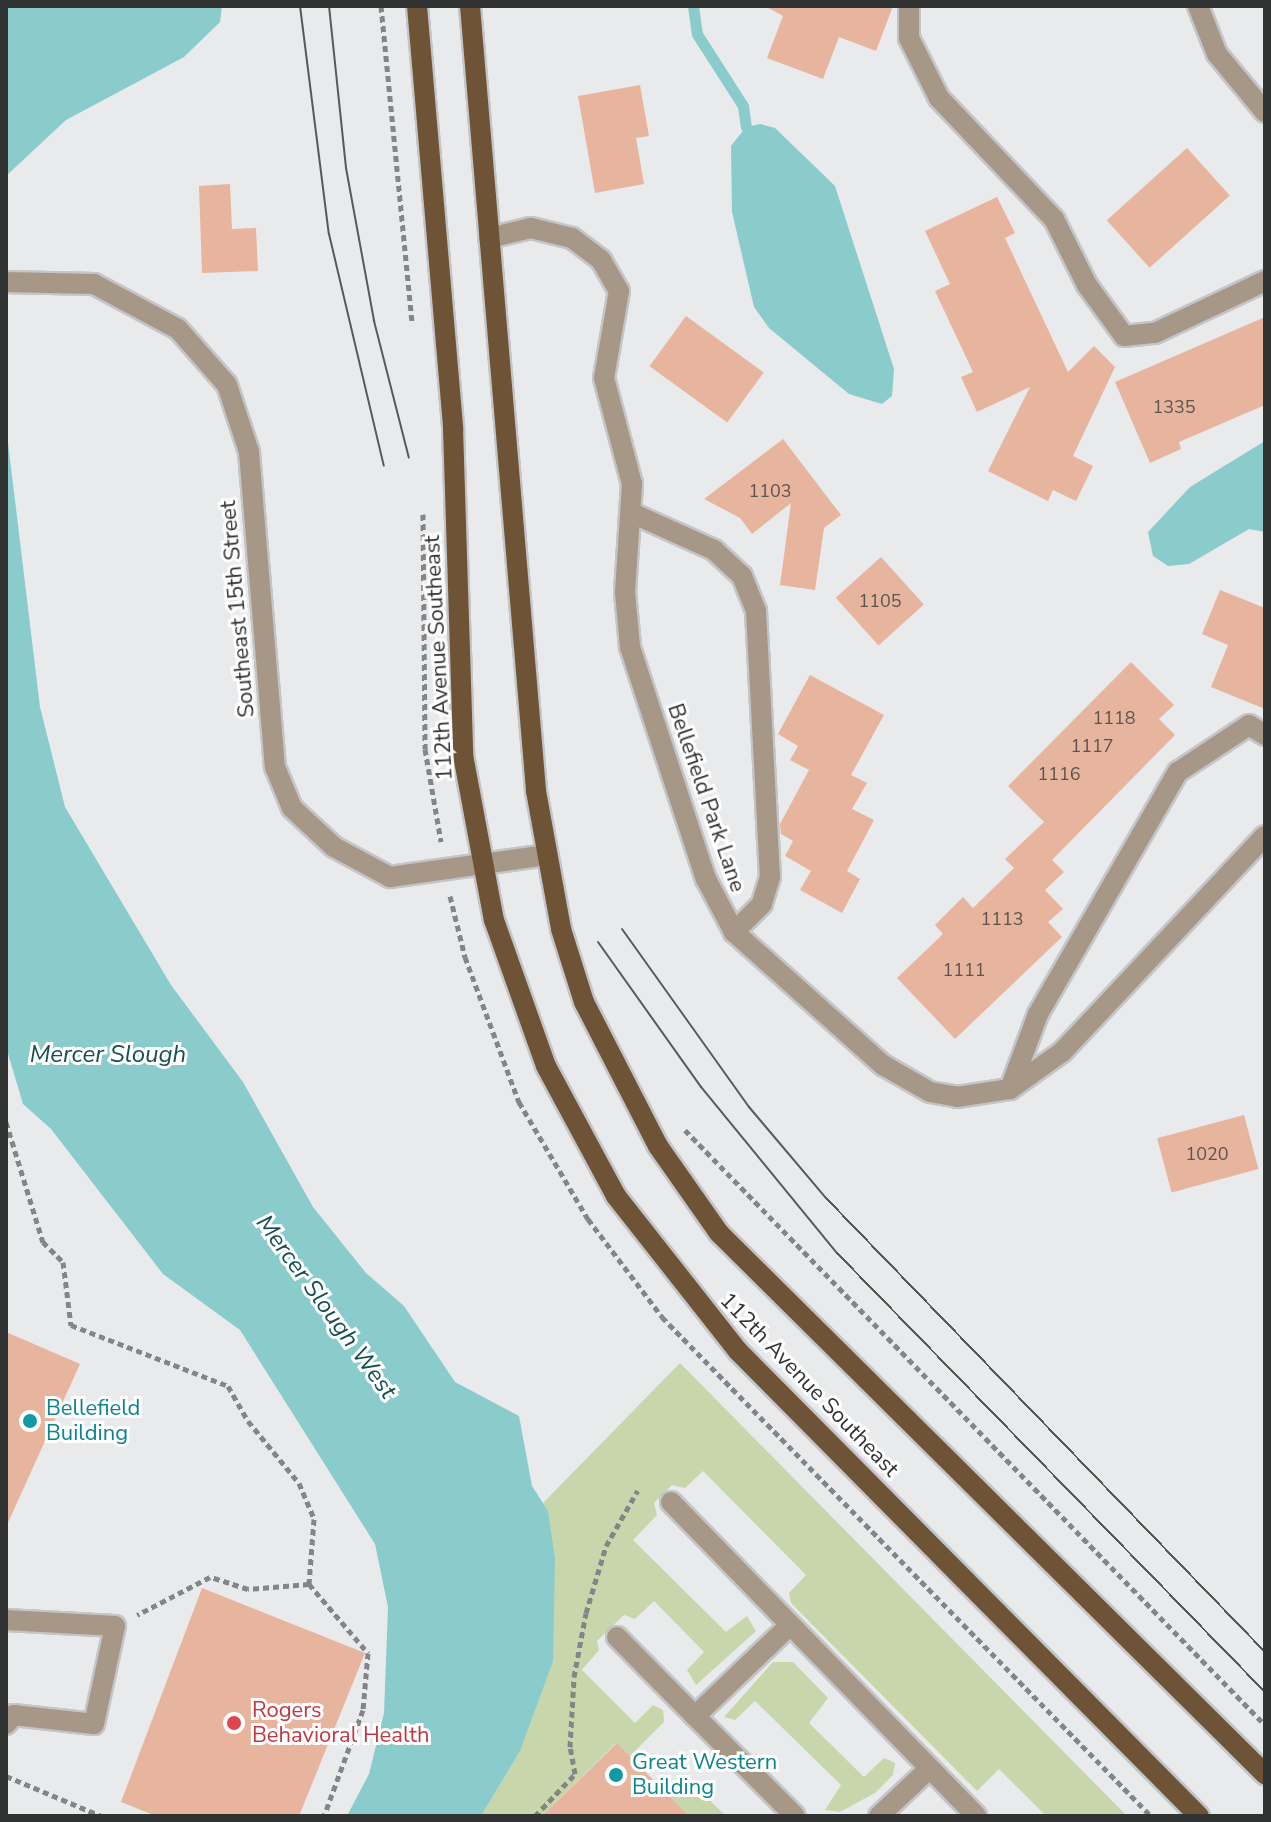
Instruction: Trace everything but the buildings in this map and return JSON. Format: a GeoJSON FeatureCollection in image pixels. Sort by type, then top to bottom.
{"type":"FeatureCollection","features":[{"type":"Feature","properties":{"kind":"main road","name":"112th Avenue Southeast"},"geometry":{"type":"LineString","coordinates":[[417,6],[453,428],[463,755],[482,865],[502,946],[546,1066],[616,1196],[663,1261],[738,1351],[1199,1816]]}},
{"type":"Feature","properties":{"kind":"main road","name":"112th Avenue Southeast"},"geometry":{"type":"LineString","coordinates":[[470,6],[546,855],[584,1002],[658,1146],[719,1233],[1265,1774]]}},
{"type":"Feature","properties":{"kind":"street"},"geometry":{"type":"LineString","coordinates":[[909,6],[909,38],[939,98],[1054,219],[1087,285],[1124,336],[1155,333],[1265,281]]}},
{"type":"Feature","properties":{"kind":"street"},"geometry":{"type":"LineString","coordinates":[[1198,6],[1217,54],[1265,112]]}},
{"type":"Feature","properties":{"kind":"street","name":"Bellefield Park Lane"},"geometry":{"type":"LineString","coordinates":[[489,238],[531,228],[552,231],[588,248],[611,275],[618,300],[604,378],[632,484],[634,514],[625,592],[630,647],[706,879],[734,932],[883,1065],[930,1092],[957,1097],[1010,1089],[1062,1052],[1265,836]]}},
{"type":"Feature","properties":{"kind":"street","name":"Southeast 15th Street"},"geometry":{"type":"LineString","coordinates":[[13,282],[94,284],[178,329],[227,385],[249,452],[275,767],[292,808],[334,847],[390,877],[546,855]]}},
{"type":"Feature","properties":{"kind":"street"},"geometry":{"type":"LineString","coordinates":[[634,514],[714,550],[742,576],[756,611],[770,877],[762,904],[734,932]]}},
{"type":"Feature","properties":{"kind":"street"},"geometry":{"type":"LineString","coordinates":[[1010,1089],[1038,1014],[1178,772],[1249,725],[1265,735]]}},
{"type":"Feature","properties":{"kind":"street"},"geometry":{"type":"LineString","coordinates":[[671,1502],[976,1816]]}},
{"type":"Feature","properties":{"kind":"street"},"geometry":{"type":"LineString","coordinates":[[6,1620],[115,1626],[94,1724],[14,1715],[6,1724]]}},
{"type":"Feature","properties":{"kind":"street"},"geometry":{"type":"LineString","coordinates":[[695,1716],[789,1626]]}},
{"type":"Feature","properties":{"kind":"street"},"geometry":{"type":"LineString","coordinates":[[617,1637],[795,1816]]}},
{"type":"Feature","properties":{"kind":"street"},"geometry":{"type":"LineString","coordinates":[[879,1816],[929,1769]]}},
{"type":"Feature","properties":{"kind":"path"},"geometry":{"type":"LineString","coordinates":[[381,6],[413,335]]}},
{"type":"Feature","properties":{"kind":"path"},"geometry":{"type":"LineString","coordinates":[[424,502],[425,749],[437,821]]}},
{"type":"Feature","properties":{"kind":"path"},"geometry":{"type":"LineString","coordinates":[[675,1120],[1265,1725]]}},
{"type":"Feature","properties":{"kind":"path"},"geometry":{"type":"LineString","coordinates":[[6,1122],[43,1242],[63,1262],[71,1325],[228,1386],[248,1421],[299,1483],[314,1519],[309,1584],[368,1653],[363,1710],[324,1816]]}},
{"type":"Feature","properties":{"kind":"path"},"geometry":{"type":"LineString","coordinates":[[535,1816],[575,1774],[570,1747],[573,1691],[586,1613],[606,1546],[638,1490]]}},
{"type":"Feature","properties":{"kind":"path"},"geometry":{"type":"LineString","coordinates":[[115,1626],[210,1577],[248,1589],[309,1584]]}},
{"type":"Feature","properties":{"kind":"path"},"geometry":{"type":"LineString","coordinates":[[6,1776],[101,1816]]}},
{"type":"Feature","properties":{"kind":"green space"},"geometry":{"type":"Polygon","coordinates":[[[680,1363],[1127,1816],[1046,1816],[999,1769],[977,1791],[791,1603],[789,1593],[806,1575],[703,1471],[685,1488],[672,1485],[654,1503],[657,1515],[633,1540],[726,1632],[747,1616],[756,1631],[696,1685],[687,1670],[704,1652],[654,1601],[635,1619],[624,1615],[597,1641],[599,1650],[582,1670],[635,1723],[653,1705],[663,1710],[664,1722],[630,1756],[616,1743],[542,1816],[481,1816],[520,1751],[548,1511],[543,1503],[680,1363]]]}},
{"type":"Feature","properties":{"kind":"green space"},"geometry":{"type":"Polygon","coordinates":[[[773,1662],[793,1662],[828,1698],[809,1723],[864,1777],[884,1758],[895,1763],[893,1775],[875,1793],[840,1812],[825,1810],[841,1785],[755,1701],[735,1720],[724,1717],[773,1662]]]}},
{"type":"Feature","properties":{"kind":"green space"},"geometry":{"type":"Polygon","coordinates":[[[687,1777],[726,1816],[689,1816],[668,1795],[687,1777]]]}},
{"type":"Feature","properties":{"kind":"water"},"geometry":{"type":"Polygon","coordinates":[[[6,6],[222,6],[220,22],[184,57],[66,120],[6,176],[6,6]]]}},
{"type":"Feature","properties":{"kind":"water"},"geometry":{"type":"Polygon","coordinates":[[[760,124],[775,128],[835,186],[894,369],[892,396],[882,404],[849,394],[769,328],[754,307],[732,212],[731,146],[746,127],[760,124]]]}},
{"type":"Feature","properties":{"kind":"water","name":"Mercer Slough"},"geometry":{"type":"Polygon","coordinates":[[[6,426],[40,707],[65,807],[171,985],[243,1082],[313,1207],[366,1273],[404,1306],[455,1382],[519,1416],[532,1486],[548,1511],[555,1558],[553,1661],[520,1751],[481,1816],[347,1816],[369,1774],[384,1713],[388,1607],[375,1544],[240,1330],[163,1274],[51,1129],[23,1104],[6,1047],[6,426]]]}},
{"type":"Feature","properties":{"kind":"water"},"geometry":{"type":"Polygon","coordinates":[[[1265,441],[1265,532],[1249,529],[1189,564],[1168,566],[1153,556],[1148,532],[1190,487],[1265,441]]]}},
{"type":"Feature","properties":{"kind":"waterway"},"geometry":{"type":"LineString","coordinates":[[693,6],[697,34],[743,106],[746,127]]}},
{"type":"Feature","properties":{"kind":"tram line"},"geometry":{"type":"LineString","coordinates":[[300,6],[329,234],[384,466]]}},
{"type":"Feature","properties":{"kind":"tram line"},"geometry":{"type":"LineString","coordinates":[[329,6],[346,168],[374,321],[409,458]]}},
{"type":"Feature","properties":{"kind":"tram line"},"geometry":{"type":"LineString","coordinates":[[622,929],[749,1107],[826,1198],[1265,1652]]}},
{"type":"Feature","properties":{"kind":"tram line"},"geometry":{"type":"LineString","coordinates":[[598,942],[701,1087],[837,1253],[1265,1692]]}},
{"type":"Feature","properties":{"kind":"place","name":"Bellefield Building"},"geometry":{"type":"Point","coordinates":[30,1421]}},
{"type":"Feature","properties":{"kind":"place","name":"Rogers Behavioral Health"},"geometry":{"type":"Point","coordinates":[234,1723]}},
{"type":"Feature","properties":{"kind":"place","name":"Great Western Building"},"geometry":{"type":"Point","coordinates":[616,1775]}},
{"type":"Feature","properties":{"kind":"water label","name":"Mercer Slough West"},"geometry":{"type":"Point","coordinates":[326,1307]}}]}
